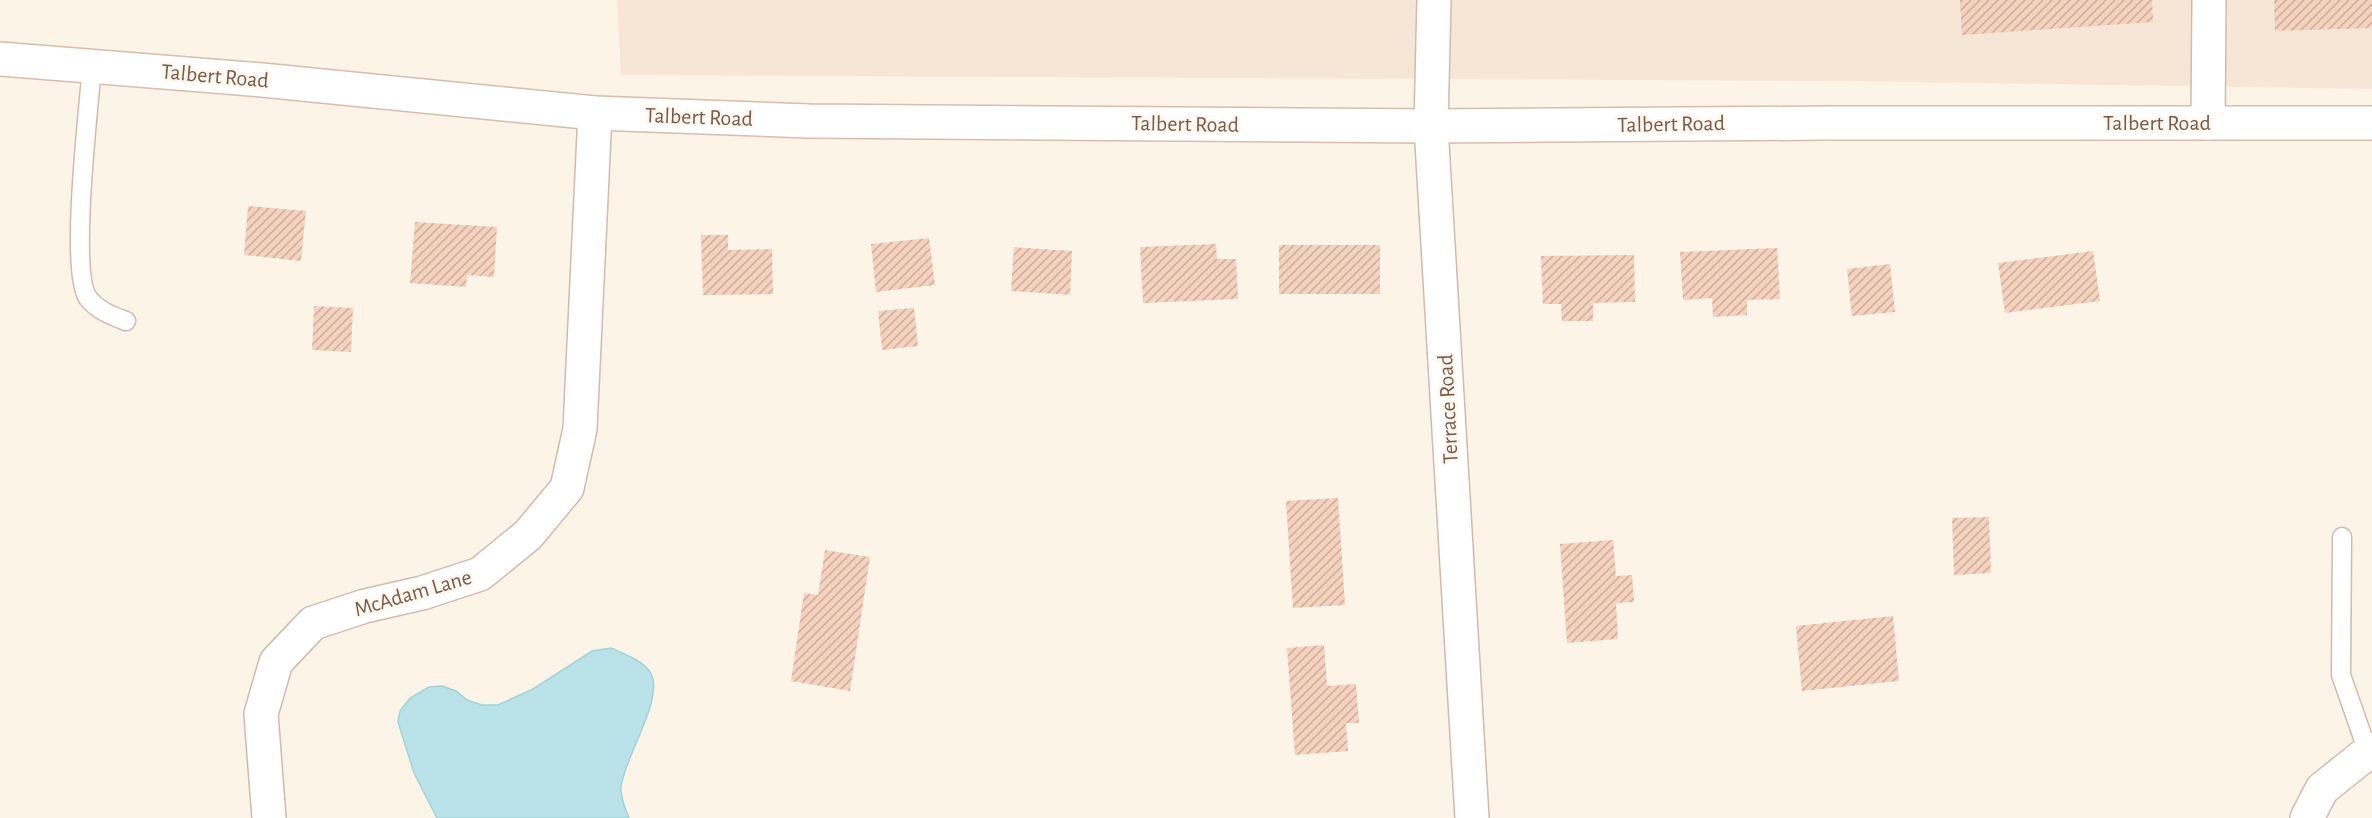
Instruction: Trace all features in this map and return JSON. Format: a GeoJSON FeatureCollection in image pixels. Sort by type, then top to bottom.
{"type":"FeatureCollection","features":[{"type":"Feature","properties":{"kind":"street","name":"Terrace Road"},"geometry":{"type":"LineString","coordinates":[[1434,0],[1431,126],[1472,818]]}},
{"type":"Feature","properties":{"kind":"street"},"geometry":{"type":"LineString","coordinates":[[2208,123],[2209,0]]}},
{"type":"Feature","properties":{"kind":"street","name":"Talbert Road"},"geometry":{"type":"LineString","coordinates":[[0,58],[262,80],[595,114],[809,121],[1431,126],[2372,123]]}},
{"type":"Feature","properties":{"kind":"street","name":"McAdam Lane"},"geometry":{"type":"LineString","coordinates":[[269,818],[261,714],[276,662],[313,623],[365,606],[422,593],[480,574],[528,536],[567,488],[580,429],[595,114]]}},
{"type":"Feature","properties":{"kind":"street"},"geometry":{"type":"LineString","coordinates":[[2307,818],[2322,789],[2370,751]]}},
{"type":"Feature","properties":{"kind":"lane"},"geometry":{"type":"LineString","coordinates":[[92,66],[81,206],[79,269],[87,297],[107,314],[126,321]]}},
{"type":"Feature","properties":{"kind":"lane"},"geometry":{"type":"LineString","coordinates":[[2342,537],[2341,675],[2370,751]]}},
{"type":"Feature","properties":{"kind":"shaded area"},"geometry":{"type":"Polygon","coordinates":[[[617,0],[2372,0],[2372,89],[1843,81],[621,75],[617,0]]]}},
{"type":"Feature","properties":{"kind":"water"},"geometry":{"type":"Polygon","coordinates":[[[611,648],[642,664],[650,672],[653,683],[653,696],[649,711],[629,760],[621,787],[622,799],[629,818],[437,818],[414,773],[398,722],[400,711],[410,698],[429,687],[442,686],[456,691],[467,700],[482,705],[498,705],[533,689],[592,651],[611,648]]]}},
{"type":"Feature","properties":{"kind":"building"},"geometry":{"type":"Polygon","coordinates":[[[1960,0],[2152,0],[2153,22],[1962,35],[1960,0]]]}},
{"type":"Feature","properties":{"kind":"building"},"geometry":{"type":"Polygon","coordinates":[[[2274,0],[2372,0],[2372,28],[2275,31],[2274,0]]]}},
{"type":"Feature","properties":{"kind":"building"},"geometry":{"type":"Polygon","coordinates":[[[248,206],[306,211],[301,261],[244,255],[248,206]]]}},
{"type":"Feature","properties":{"kind":"building"},"geometry":{"type":"Polygon","coordinates":[[[415,222],[497,227],[494,277],[467,275],[466,287],[410,283],[415,222]]]}},
{"type":"Feature","properties":{"kind":"building"},"geometry":{"type":"Polygon","coordinates":[[[701,235],[728,235],[728,250],[772,249],[773,294],[703,295],[701,235]]]}},
{"type":"Feature","properties":{"kind":"building"},"geometry":{"type":"Polygon","coordinates":[[[929,238],[935,285],[876,292],[871,244],[929,238]]]}},
{"type":"Feature","properties":{"kind":"building"},"geometry":{"type":"Polygon","coordinates":[[[1216,244],[1217,259],[1236,259],[1238,299],[1143,303],[1140,247],[1216,244]]]}},
{"type":"Feature","properties":{"kind":"building"},"geometry":{"type":"Polygon","coordinates":[[[1279,245],[1380,245],[1380,294],[1279,294],[1279,245]]]}},
{"type":"Feature","properties":{"kind":"building"},"geometry":{"type":"Polygon","coordinates":[[[1014,247],[1072,251],[1070,295],[1011,291],[1014,247]]]}},
{"type":"Feature","properties":{"kind":"building"},"geometry":{"type":"Polygon","coordinates":[[[1777,248],[1780,299],[1747,300],[1747,315],[1713,317],[1712,298],[1683,300],[1680,252],[1777,248]]]}},
{"type":"Feature","properties":{"kind":"building"},"geometry":{"type":"Polygon","coordinates":[[[2093,251],[2100,301],[2005,313],[1998,263],[2093,251]]]}},
{"type":"Feature","properties":{"kind":"building"},"geometry":{"type":"Polygon","coordinates":[[[1634,255],[1635,302],[1593,303],[1593,321],[1562,321],[1561,304],[1543,304],[1541,256],[1634,255]]]}},
{"type":"Feature","properties":{"kind":"building"},"geometry":{"type":"Polygon","coordinates":[[[1890,264],[1895,312],[1852,316],[1847,269],[1890,264]]]}},
{"type":"Feature","properties":{"kind":"building"},"geometry":{"type":"Polygon","coordinates":[[[314,306],[353,308],[351,352],[312,350],[314,306]]]}},
{"type":"Feature","properties":{"kind":"building"},"geometry":{"type":"Polygon","coordinates":[[[914,308],[918,346],[882,350],[878,311],[914,308]]]}},
{"type":"Feature","properties":{"kind":"building"},"geometry":{"type":"Polygon","coordinates":[[[1338,498],[1345,605],[1293,608],[1286,501],[1338,498]]]}},
{"type":"Feature","properties":{"kind":"building"},"geometry":{"type":"Polygon","coordinates":[[[1989,517],[1991,573],[1954,575],[1952,518],[1989,517]]]}},
{"type":"Feature","properties":{"kind":"building"},"geometry":{"type":"Polygon","coordinates":[[[1613,540],[1616,576],[1632,575],[1634,602],[1616,603],[1618,639],[1567,643],[1560,544],[1613,540]]]}},
{"type":"Feature","properties":{"kind":"building"},"geometry":{"type":"Polygon","coordinates":[[[825,550],[870,557],[850,691],[791,681],[804,593],[818,595],[825,550]]]}},
{"type":"Feature","properties":{"kind":"building"},"geometry":{"type":"Polygon","coordinates":[[[1893,616],[1899,681],[1802,691],[1796,626],[1893,616]]]}},
{"type":"Feature","properties":{"kind":"building"},"geometry":{"type":"Polygon","coordinates":[[[1324,645],[1327,686],[1356,684],[1359,723],[1346,723],[1348,751],[1295,755],[1287,648],[1324,645]]]}}]}
